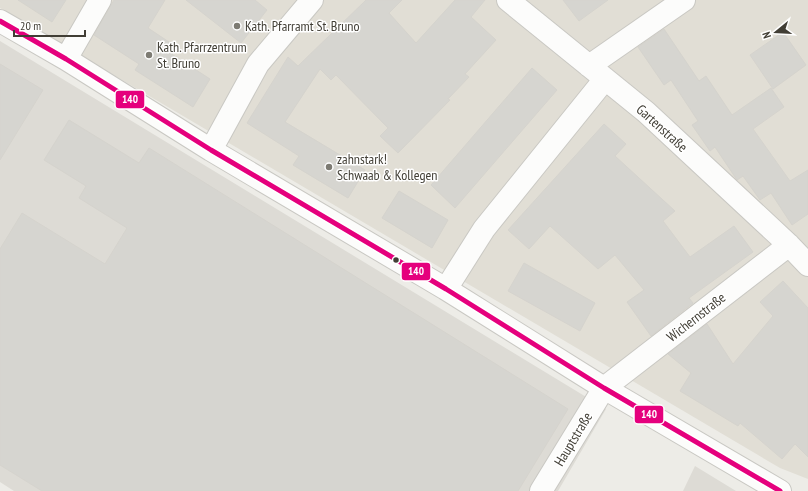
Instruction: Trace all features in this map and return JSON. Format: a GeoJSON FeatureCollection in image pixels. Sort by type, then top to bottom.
{"type":"FeatureCollection","features":[{"type":"Feature","properties":{"kind":"street"},"geometry":{"type":"LineString","coordinates":[[66,60],[100,0]]}},
{"type":"Feature","properties":{"kind":"street"},"geometry":{"type":"LineString","coordinates":[[211,150],[258,64],[312,0]]}},
{"type":"Feature","properties":{"kind":"street"},"geometry":{"type":"LineString","coordinates":[[446,289],[484,229],[597,72],[684,0]]}},
{"type":"Feature","properties":{"kind":"street","name":"Gartenstraße"},"geometry":{"type":"LineString","coordinates":[[517,3],[646,112],[808,264]]}},
{"type":"Feature","properties":{"kind":"street"},"geometry":{"type":"LineString","coordinates":[[0,21],[211,150],[446,289],[604,388],[780,491]]}},
{"type":"Feature","properties":{"kind":"street","name":"Wichernstraße"},"geometry":{"type":"LineString","coordinates":[[604,388],[789,245]]}},
{"type":"Feature","properties":{"kind":"street","name":"Hauptstraße"},"geometry":{"type":"LineString","coordinates":[[542,491],[604,388]]}},
{"type":"Feature","properties":{"kind":"shaded area"},"geometry":{"type":"Polygon","coordinates":[[[0,0],[808,0],[808,479],[780,468],[0,8],[0,0]]]}},
{"type":"Feature","properties":{"kind":"shaded area"},"geometry":{"type":"Polygon","coordinates":[[[0,41],[606,409],[558,491],[14,491],[0,482],[0,41]]]}},
{"type":"Feature","properties":{"kind":"shaded area"},"geometry":{"type":"Polygon","coordinates":[[[695,466],[736,491],[683,491],[695,466]]]}},
{"type":"Feature","properties":{"kind":"building"},"geometry":{"type":"Polygon","coordinates":[[[18,0],[66,0],[52,22],[18,0]]]}},
{"type":"Feature","properties":{"kind":"building","name":"Kath. Pfarrzentrum St. Bruno"},"geometry":{"type":"Polygon","coordinates":[[[114,0],[165,0],[148,28],[175,46],[170,53],[210,79],[193,107],[135,70],[139,64],[94,35],[114,0]]]}},
{"type":"Feature","properties":{"kind":"building","name":"Kath. Pfarramt St. Bruno"},"geometry":{"type":"Polygon","coordinates":[[[186,0],[255,0],[267,10],[241,43],[186,0]]]}},
{"type":"Feature","properties":{"kind":"building"},"geometry":{"type":"Polygon","coordinates":[[[366,0],[402,0],[389,13],[416,43],[455,0],[485,0],[471,17],[496,40],[465,74],[469,77],[448,99],[450,100],[398,153],[380,136],[388,128],[336,75],[331,80],[320,69],[285,122],[365,170],[348,198],[293,165],[299,156],[247,123],[288,57],[298,66],[366,0]]]}},
{"type":"Feature","properties":{"kind":"building"},"geometry":{"type":"Polygon","coordinates":[[[563,0],[608,0],[579,21],[563,0]]]}},
{"type":"Feature","properties":{"kind":"building"},"geometry":{"type":"Polygon","coordinates":[[[664,29],[699,81],[706,76],[732,115],[771,88],[784,107],[753,129],[790,181],[808,170],[808,214],[792,225],[771,193],[760,200],[743,176],[737,180],[715,147],[710,151],[692,125],[698,121],[671,80],[664,85],[638,47],[664,29]]]}},
{"type":"Feature","properties":{"kind":"building"},"geometry":{"type":"Polygon","coordinates":[[[783,32],[806,65],[773,89],[750,55],[783,32]]]}},
{"type":"Feature","properties":{"kind":"building"},"geometry":{"type":"Polygon","coordinates":[[[0,64],[43,90],[0,160],[0,64]]]}},
{"type":"Feature","properties":{"kind":"building"},"geometry":{"type":"Polygon","coordinates":[[[532,68],[557,90],[455,208],[431,185],[532,68]]]}},
{"type":"Feature","properties":{"kind":"building"},"geometry":{"type":"Polygon","coordinates":[[[69,120],[139,163],[149,148],[568,409],[518,491],[42,491],[0,465],[0,249],[22,213],[105,264],[127,228],[79,198],[86,186],[44,160],[69,120]]]}},
{"type":"Feature","properties":{"kind":"building"},"geometry":{"type":"Polygon","coordinates":[[[604,124],[626,144],[615,156],[675,211],[663,221],[690,257],[734,226],[753,252],[689,298],[693,303],[651,336],[627,302],[644,290],[615,255],[598,269],[550,226],[529,249],[508,230],[604,124]]]}},
{"type":"Feature","properties":{"kind":"building"},"geometry":{"type":"Polygon","coordinates":[[[399,191],[448,220],[432,248],[382,218],[399,191]]]}},
{"type":"Feature","properties":{"kind":"building"},"geometry":{"type":"Polygon","coordinates":[[[524,263],[595,303],[580,331],[508,291],[524,263]]]}},
{"type":"Feature","properties":{"kind":"building"},"geometry":{"type":"Polygon","coordinates":[[[783,281],[808,308],[808,457],[795,444],[782,459],[740,423],[738,426],[680,391],[691,373],[668,354],[707,324],[733,364],[773,316],[760,302],[783,281]]]}},
{"type":"Feature","properties":{"kind":"transit line","name":"140"},"geometry":{"type":"LineString","coordinates":[[0,21],[66,59],[211,150],[446,289],[604,388],[780,491]]}},
{"type":"Feature","properties":{"kind":"place","name":"Kath. Pfarramt St. Bruno"},"geometry":{"type":"Point","coordinates":[237,26]}},
{"type":"Feature","properties":{"kind":"place","name":"Kath. Pfarrzentrum St. Bruno"},"geometry":{"type":"Point","coordinates":[149,55]}},
{"type":"Feature","properties":{"kind":"place","name":"zahnstark! Schwaab & Kollegen"},"geometry":{"type":"Point","coordinates":[329,167]}}]}
